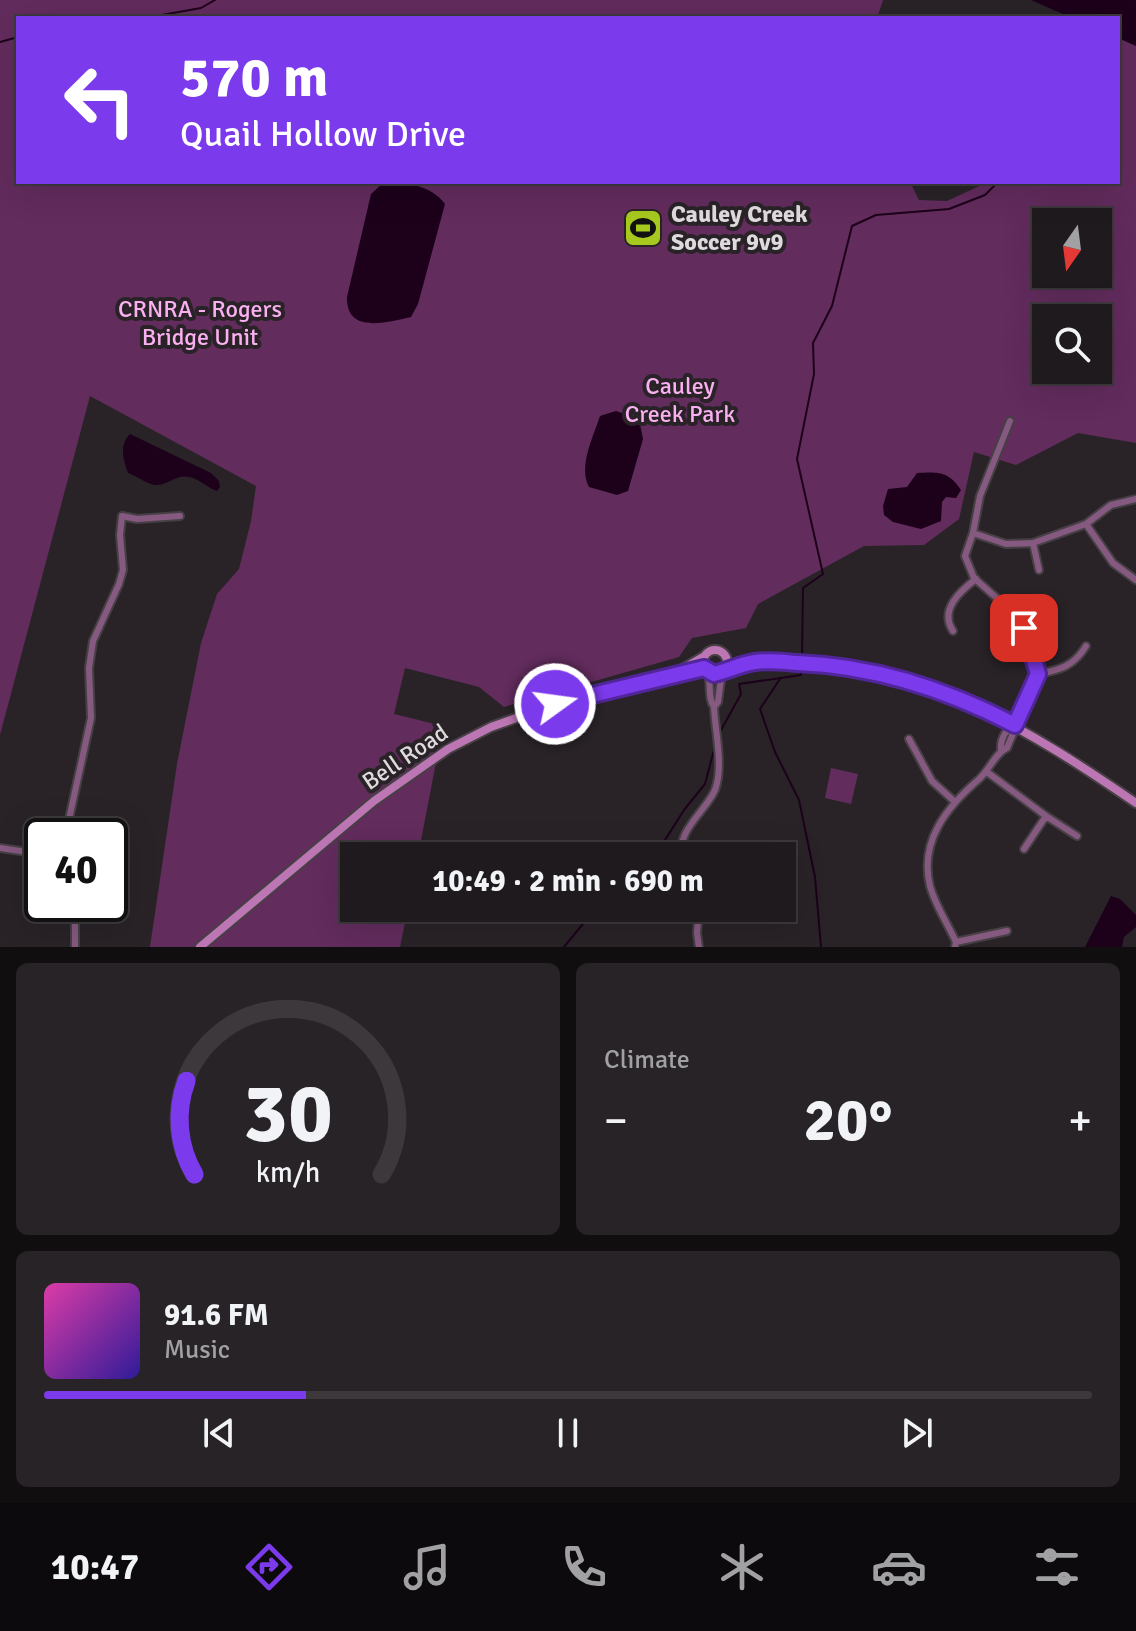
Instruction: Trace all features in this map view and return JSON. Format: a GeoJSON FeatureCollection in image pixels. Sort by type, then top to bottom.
{"type":"FeatureCollection","features":[{"type":"Feature","properties":{"kind":"street"},"geometry":{"type":"LineString","coordinates":[[1007,931],[956,945],[930,887],[927,861],[931,839],[954,801],[987,772],[1001,751],[1007,748],[1038,674],[1024,628],[1008,608],[976,579],[965,556],[980,496],[1010,421]]}},
{"type":"Feature","properties":{"kind":"street"},"geometry":{"type":"LineString","coordinates":[[973,533],[1006,544],[1033,543],[1086,524],[1111,505],[1136,499]]}},
{"type":"Feature","properties":{"kind":"street"},"geometry":{"type":"LineString","coordinates":[[66,818],[91,718],[89,668],[93,641],[123,570],[122,516],[137,519],[180,516]]}},
{"type":"Feature","properties":{"kind":"street"},"geometry":{"type":"LineString","coordinates":[[1086,524],[1113,563],[1136,580]]}},
{"type":"Feature","properties":{"kind":"street"},"geometry":{"type":"LineString","coordinates":[[1033,543],[1039,570]]}},
{"type":"Feature","properties":{"kind":"street"},"geometry":{"type":"LineString","coordinates":[[953,631],[948,617],[951,605],[961,591],[976,579]]}},
{"type":"Feature","properties":{"kind":"street"},"geometry":{"type":"LineString","coordinates":[[1038,674],[1059,670],[1077,661],[1086,646]]}},
{"type":"Feature","properties":{"kind":"street","name":"Bell Road"},"geometry":{"type":"LineString","coordinates":[[672,676],[713,650],[731,659],[828,664],[904,679],[943,691],[1015,725],[1063,753],[1136,803]]}},
{"type":"Feature","properties":{"kind":"street"},"geometry":{"type":"LineString","coordinates":[[714,707],[718,702],[727,661],[724,654]]}},
{"type":"Feature","properties":{"kind":"street"},"geometry":{"type":"LineString","coordinates":[[683,842],[717,782],[714,707],[703,657]]}},
{"type":"Feature","properties":{"kind":"street","name":"Bell Road"},"geometry":{"type":"LineString","coordinates":[[200,947],[383,794],[448,749],[491,727],[567,700],[672,676],[706,670],[714,674],[752,662]]}},
{"type":"Feature","properties":{"kind":"street"},"geometry":{"type":"LineString","coordinates":[[909,739],[932,781],[954,801]]}},
{"type":"Feature","properties":{"kind":"street"},"geometry":{"type":"LineString","coordinates":[[987,772],[1077,836]]}},
{"type":"Feature","properties":{"kind":"street"},"geometry":{"type":"LineString","coordinates":[[1024,849],[1046,816]]}},
{"type":"Feature","properties":{"kind":"street"},"geometry":{"type":"LineString","coordinates":[[0,848],[24,852]]}},
{"type":"Feature","properties":{"kind":"street"},"geometry":{"type":"LineString","coordinates":[[75,922],[75,947]]}},
{"type":"Feature","properties":{"kind":"street"},"geometry":{"type":"LineString","coordinates":[[698,922],[699,947]]}},
{"type":"Feature","properties":{"kind":"green space"},"geometry":{"type":"Polygon","coordinates":[[[0,0],[883,0],[878,16],[16,16],[16,184],[911,184],[919,200],[947,201],[984,184],[1120,184],[1120,32],[1136,39],[1136,443],[1078,433],[1016,465],[974,452],[959,519],[924,545],[864,546],[758,604],[746,628],[692,638],[679,657],[504,707],[479,687],[405,668],[394,714],[443,726],[421,842],[340,842],[340,922],[405,922],[400,947],[150,947],[177,764],[201,643],[217,594],[239,569],[256,486],[90,396],[0,735],[0,0]]]}},
{"type":"Feature","properties":{"kind":"green space"},"geometry":{"type":"Polygon","coordinates":[[[831,768],[858,774],[851,804],[825,798],[831,768]]]}},
{"type":"Feature","properties":{"kind":"shaded area"},"geometry":{"type":"Polygon","coordinates":[[[1031,0],[1136,0],[1136,46],[1120,39],[1120,16],[1067,16],[1031,0]]]}},
{"type":"Feature","properties":{"kind":"shaded area"},"geometry":{"type":"Polygon","coordinates":[[[382,184],[409,184],[433,193],[445,204],[418,304],[411,317],[370,323],[353,317],[349,309],[347,297],[371,194],[382,184]]]}},
{"type":"Feature","properties":{"kind":"shaded area"},"geometry":{"type":"Polygon","coordinates":[[[616,411],[639,419],[643,439],[628,491],[617,495],[589,487],[585,470],[600,416],[616,411]]]}},
{"type":"Feature","properties":{"kind":"shaded area"},"geometry":{"type":"Polygon","coordinates":[[[130,434],[211,473],[219,481],[220,487],[217,491],[185,476],[154,485],[128,473],[123,448],[130,434]]]}},
{"type":"Feature","properties":{"kind":"shaded area"},"geometry":{"type":"Polygon","coordinates":[[[917,473],[942,474],[952,479],[961,490],[956,498],[946,497],[942,502],[941,521],[921,529],[893,522],[884,515],[883,506],[888,489],[907,487],[917,473]]]}},
{"type":"Feature","properties":{"kind":"shaded area"},"geometry":{"type":"Polygon","coordinates":[[[1111,896],[1120,899],[1136,915],[1136,927],[1124,937],[1122,947],[1085,947],[1111,896]]]}},
{"type":"Feature","properties":{"kind":"waterway"},"geometry":{"type":"LineString","coordinates":[[156,16],[201,8],[215,0]]}},
{"type":"Feature","properties":{"kind":"waterway"},"geometry":{"type":"LineString","coordinates":[[0,42],[16,38]]}},
{"type":"Feature","properties":{"kind":"waterway"},"geometry":{"type":"LineString","coordinates":[[802,659],[803,588],[823,574],[797,459],[814,374],[813,343],[832,306],[852,226],[876,215],[949,209],[985,195],[996,184]]}},
{"type":"Feature","properties":{"kind":"waterway"},"geometry":{"type":"LineString","coordinates":[[720,732],[741,694],[739,684],[801,675],[801,666]]}},
{"type":"Feature","properties":{"kind":"waterway"},"geometry":{"type":"LineString","coordinates":[[780,679],[760,709],[775,752],[799,800],[815,877],[821,947]]}},
{"type":"Feature","properties":{"kind":"waterway"},"geometry":{"type":"LineString","coordinates":[[664,842],[705,784],[715,746]]}},
{"type":"Feature","properties":{"kind":"waterway"},"geometry":{"type":"LineString","coordinates":[[564,947],[585,922]]}},
{"type":"Feature","properties":{"kind":"place","name":"Cauley Creek Soccer 9v9"},"geometry":{"type":"Point","coordinates":[643,228]}},
{"type":"Feature","properties":{"kind":"route"},"geometry":{"type":"LineString","coordinates":[[555,704],[704,668],[714,674],[752,662],[828,664],[904,679],[943,691],[1015,725],[1038,674],[1024,628]]}},
{"type":"Feature","properties":{"kind":"park label","name":"CRNRA - Rogers Bridge Unit"},"geometry":{"type":"Point","coordinates":[200,323]}},
{"type":"Feature","properties":{"kind":"park label","name":"Cauley Creek Park"},"geometry":{"type":"Point","coordinates":[680,400]}}]}
